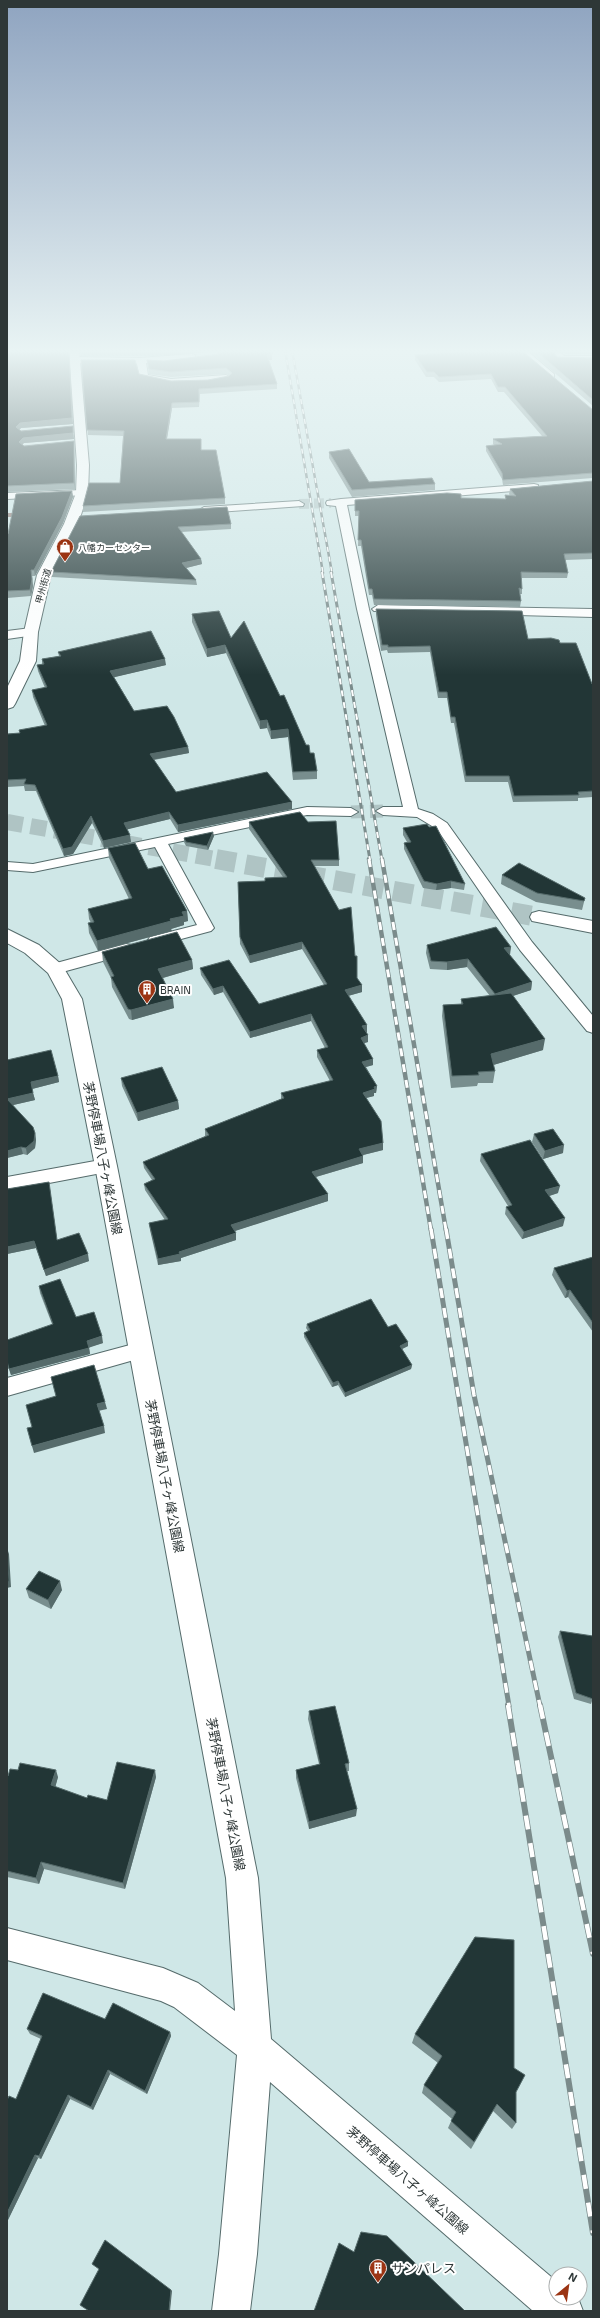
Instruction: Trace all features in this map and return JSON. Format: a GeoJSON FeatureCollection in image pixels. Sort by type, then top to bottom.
{"type":"FeatureCollection","features":[{"type":"Feature","properties":{"kind":"main road","name":"甲州街道"},"geometry":{"type":"LineString","coordinates":[[7,704],[13,683],[28,661],[31,632],[44,575],[80,516],[83,458]]}},
{"type":"Feature","properties":{"kind":"main road"},"geometry":{"type":"LineString","coordinates":[[539,917],[593,927]]}},
{"type":"Feature","properties":{"kind":"main road","name":"茅野停車場八子ヶ峰公園線"},"geometry":{"type":"LineString","coordinates":[[7,935],[32,949],[55,969],[72,999],[106,1166],[242,1878],[255,2047],[238,2254],[231,2311]]}},
{"type":"Feature","properties":{"kind":"main road"},"geometry":{"type":"LineString","coordinates":[[7,1944],[163,1985],[186,1995],[255,2047]]}},
{"type":"Feature","properties":{"kind":"main road","name":"茅野停車場八子ヶ峰公園線"},"geometry":{"type":"LineString","coordinates":[[255,2047],[531,2298],[564,2311]]}},
{"type":"Feature","properties":{"kind":"street"},"geometry":{"type":"LineString","coordinates":[[411,810],[336,502],[542,487]]}},
{"type":"Feature","properties":{"kind":"street"},"geometry":{"type":"LineString","coordinates":[[7,496],[82,493]]}},
{"type":"Feature","properties":{"kind":"street"},"geometry":{"type":"LineString","coordinates":[[196,511],[299,504]]}},
{"type":"Feature","properties":{"kind":"street"},"geometry":{"type":"LineString","coordinates":[[363,609],[593,613]]}},
{"type":"Feature","properties":{"kind":"street"},"geometry":{"type":"LineString","coordinates":[[7,635],[31,632]]}},
{"type":"Feature","properties":{"kind":"street"},"geometry":{"type":"LineString","coordinates":[[384,811],[411,810],[434,818],[442,826],[526,946],[593,1027]]}},
{"type":"Feature","properties":{"kind":"street"},"geometry":{"type":"LineString","coordinates":[[7,866],[33,868],[160,843],[307,811],[351,812]]}},
{"type":"Feature","properties":{"kind":"street"},"geometry":{"type":"LineString","coordinates":[[55,969],[206,928],[160,843]]}},
{"type":"Feature","properties":{"kind":"street"},"geometry":{"type":"LineString","coordinates":[[7,1184],[106,1166]]}},
{"type":"Feature","properties":{"kind":"street"},"geometry":{"type":"LineString","coordinates":[[7,1387],[141,1350]]}},
{"type":"Feature","properties":{"kind":"building"},"geometry":{"type":"Polygon","coordinates":[[[7,458],[74,458],[74,483],[7,486],[7,458]]]}},
{"type":"Feature","properties":{"kind":"building"},"geometry":{"type":"Polygon","coordinates":[[[122,458],[218,458],[225,498],[83,506],[89,483],[120,483],[122,458]]]}},
{"type":"Feature","properties":{"kind":"building"},"geometry":{"type":"Polygon","coordinates":[[[333,458],[355,458],[369,482],[432,478],[435,484],[352,490],[333,458]]]}},
{"type":"Feature","properties":{"kind":"building"},"geometry":{"type":"Polygon","coordinates":[[[493,458],[593,458],[593,473],[503,480],[502,473],[493,458]]]}},
{"type":"Feature","properties":{"kind":"building"},"geometry":{"type":"Polygon","coordinates":[[[593,481],[593,553],[564,554],[568,573],[521,572],[522,589],[519,588],[521,601],[374,599],[372,589],[369,589],[361,540],[358,540],[359,511],[355,511],[355,500],[447,493],[461,494],[461,498],[506,499],[505,495],[516,496],[510,489],[593,481]]]}},
{"type":"Feature","properties":{"kind":"building"},"geometry":{"type":"Polygon","coordinates":[[[72,491],[62,517],[34,570],[31,570],[32,579],[30,590],[7,591],[7,534],[16,494],[72,491]]]}},
{"type":"Feature","properties":{"kind":"building"},"geometry":{"type":"Polygon","coordinates":[[[227,507],[231,524],[178,527],[201,559],[182,563],[196,580],[51,572],[80,516],[227,507]]]}},
{"type":"Feature","properties":{"kind":"building"},"geometry":{"type":"Polygon","coordinates":[[[376,609],[522,611],[528,639],[551,638],[559,640],[560,643],[576,643],[593,684],[593,791],[578,792],[579,795],[514,796],[509,776],[466,776],[455,717],[451,717],[447,692],[439,692],[430,646],[388,647],[388,645],[382,645],[376,609]]]}},
{"type":"Feature","properties":{"kind":"building"},"geometry":{"type":"Polygon","coordinates":[[[219,611],[231,638],[244,621],[280,696],[284,695],[306,745],[309,745],[310,753],[314,753],[317,771],[293,772],[288,729],[271,731],[267,720],[260,721],[225,645],[207,649],[192,614],[219,611]]]}},
{"type":"Feature","properties":{"kind":"building"},"geometry":{"type":"Polygon","coordinates":[[[151,631],[165,659],[110,671],[134,711],[167,706],[174,717],[188,747],[150,754],[176,792],[267,772],[292,802],[178,825],[169,812],[124,823],[130,835],[103,841],[91,816],[72,847],[63,849],[35,785],[24,784],[26,779],[7,780],[7,734],[20,733],[19,730],[47,725],[32,690],[47,687],[37,665],[44,664],[42,659],[61,656],[58,652],[151,631]]]}},
{"type":"Feature","properties":{"kind":"building"},"geometry":{"type":"Polygon","coordinates":[[[300,812],[308,822],[336,821],[339,860],[311,860],[339,910],[351,907],[355,956],[357,956],[357,978],[362,985],[345,990],[367,1025],[362,1026],[368,1035],[361,1038],[373,1059],[362,1062],[377,1086],[374,1087],[375,1089],[363,1093],[381,1121],[383,1143],[359,1149],[363,1156],[312,1172],[328,1194],[231,1225],[236,1233],[179,1252],[180,1254],[158,1259],[149,1223],[168,1219],[144,1184],[155,1179],[143,1162],[209,1135],[205,1129],[284,1098],[281,1093],[333,1080],[317,1050],[328,1047],[311,1014],[250,1032],[223,986],[213,989],[200,968],[229,960],[259,1004],[327,984],[302,942],[249,956],[240,937],[238,882],[265,881],[265,878],[287,877],[249,822],[300,812]]]}},
{"type":"Feature","properties":{"kind":"building"},"geometry":{"type":"Polygon","coordinates":[[[427,824],[429,827],[436,826],[465,884],[451,881],[437,884],[424,881],[404,843],[411,842],[403,828],[427,824]]]}},
{"type":"Feature","properties":{"kind":"building"},"geometry":{"type":"Polygon","coordinates":[[[213,832],[207,846],[186,842],[184,838],[213,832]]]}},
{"type":"Feature","properties":{"kind":"building"},"geometry":{"type":"Polygon","coordinates":[[[135,843],[148,869],[162,866],[187,911],[182,912],[184,916],[170,919],[171,921],[97,941],[88,923],[94,922],[88,909],[132,898],[108,848],[135,843]]]}},
{"type":"Feature","properties":{"kind":"building"},"geometry":{"type":"Polygon","coordinates":[[[519,863],[585,898],[584,901],[537,893],[502,875],[519,863]]]}},
{"type":"Feature","properties":{"kind":"building"},"geometry":{"type":"Polygon","coordinates":[[[496,927],[511,947],[504,948],[532,982],[495,994],[468,959],[447,962],[431,961],[427,945],[496,927]]]}},
{"type":"Feature","properties":{"kind":"building"},"geometry":{"type":"Polygon","coordinates":[[[177,932],[192,960],[158,969],[173,999],[131,1010],[128,1009],[111,977],[114,976],[102,952],[177,932]]]}},
{"type":"Feature","properties":{"kind":"building"},"geometry":{"type":"Polygon","coordinates":[[[511,993],[545,1039],[491,1054],[495,1071],[478,1072],[479,1075],[452,1076],[443,1005],[463,1004],[461,999],[511,993]]]}},
{"type":"Feature","properties":{"kind":"building"},"geometry":{"type":"Polygon","coordinates":[[[51,1050],[58,1076],[31,1082],[33,1093],[7,1099],[7,1060],[51,1050]]]}},
{"type":"Feature","properties":{"kind":"building"},"geometry":{"type":"Polygon","coordinates":[[[162,1067],[178,1101],[137,1113],[121,1078],[162,1067]]]}},
{"type":"Feature","properties":{"kind":"building"},"geometry":{"type":"Polygon","coordinates":[[[7,1099],[33,1127],[35,1133],[34,1141],[26,1148],[21,1147],[7,1151],[7,1099]]]}},
{"type":"Feature","properties":{"kind":"building"},"geometry":{"type":"Polygon","coordinates":[[[553,1129],[564,1145],[545,1151],[534,1134],[553,1129]]]}},
{"type":"Feature","properties":{"kind":"building"},"geometry":{"type":"Polygon","coordinates":[[[530,1140],[560,1186],[545,1190],[565,1218],[524,1232],[506,1207],[512,1205],[481,1154],[530,1140]]]}},
{"type":"Feature","properties":{"kind":"building"},"geometry":{"type":"Polygon","coordinates":[[[49,1182],[57,1240],[79,1233],[88,1254],[44,1270],[34,1241],[7,1247],[7,1189],[49,1182]]]}},
{"type":"Feature","properties":{"kind":"building"},"geometry":{"type":"Polygon","coordinates":[[[593,1257],[593,1323],[570,1290],[567,1291],[554,1268],[593,1257]]]}},
{"type":"Feature","properties":{"kind":"building"},"geometry":{"type":"Polygon","coordinates":[[[60,1279],[76,1317],[94,1312],[102,1336],[87,1341],[89,1348],[9,1369],[7,1361],[7,1340],[53,1324],[39,1286],[60,1279]]]}},
{"type":"Feature","properties":{"kind":"building"},"geometry":{"type":"Polygon","coordinates":[[[371,1299],[388,1327],[396,1324],[408,1342],[400,1346],[412,1365],[345,1393],[338,1381],[333,1383],[304,1333],[310,1330],[307,1324],[371,1299]]]}},
{"type":"Feature","properties":{"kind":"building"},"geometry":{"type":"Polygon","coordinates":[[[94,1365],[105,1402],[97,1404],[104,1426],[32,1446],[27,1428],[32,1427],[26,1405],[56,1396],[51,1377],[94,1365]]]}},
{"type":"Feature","properties":{"kind":"building"},"geometry":{"type":"Polygon","coordinates":[[[7,1549],[9,1581],[7,1582],[7,1549]]]}},
{"type":"Feature","properties":{"kind":"building"},"geometry":{"type":"Polygon","coordinates":[[[39,1571],[60,1581],[48,1600],[26,1589],[39,1571]]]}},
{"type":"Feature","properties":{"kind":"building"},"geometry":{"type":"Polygon","coordinates":[[[560,1631],[593,1636],[593,1699],[576,1693],[560,1631]]]}},
{"type":"Feature","properties":{"kind":"building"},"geometry":{"type":"Polygon","coordinates":[[[335,1706],[349,1763],[345,1764],[357,1809],[309,1822],[296,1770],[320,1764],[309,1711],[335,1706]]]}},
{"type":"Feature","properties":{"kind":"building"},"geometry":{"type":"Polygon","coordinates":[[[117,1762],[155,1770],[123,1883],[41,1862],[36,1878],[7,1871],[7,1776],[10,1769],[18,1770],[20,1763],[56,1770],[51,1785],[87,1798],[88,1795],[107,1800],[117,1762]]]}},
{"type":"Feature","properties":{"kind":"building"},"geometry":{"type":"Polygon","coordinates":[[[475,1937],[514,1940],[514,2068],[525,2075],[516,2092],[516,2123],[497,2104],[474,2142],[451,2121],[456,2112],[424,2085],[442,2056],[415,2034],[475,1937]]]}},
{"type":"Feature","properties":{"kind":"building"},"geometry":{"type":"Polygon","coordinates":[[[43,1993],[105,2019],[113,2003],[170,2032],[145,2091],[108,2070],[91,2107],[68,2095],[39,2156],[35,2155],[7,2213],[7,2100],[9,2096],[16,2099],[42,2036],[27,2029],[43,1993]]]}},
{"type":"Feature","properties":{"kind":"building","name":"サンパレス"},"geometry":{"type":"Polygon","coordinates":[[[361,2232],[387,2236],[465,2311],[314,2311],[339,2243],[354,2252],[361,2232]]]}},
{"type":"Feature","properties":{"kind":"building"},"geometry":{"type":"Polygon","coordinates":[[[105,2240],[171,2290],[169,2311],[89,2311],[80,2305],[99,2269],[92,2264],[105,2240]]]}},
{"type":"Feature","properties":{"kind":"waterway"},"geometry":{"type":"LineString","coordinates":[[7,515],[22,515]]}},
{"type":"Feature","properties":{"kind":"tunnel"},"geometry":{"type":"LineString","coordinates":[[299,504],[331,503]]}},
{"type":"Feature","properties":{"kind":"tunnel"},"geometry":{"type":"LineString","coordinates":[[351,812],[383,811]]}},
{"type":"Feature","properties":{"kind":"tunnel"},"geometry":{"type":"LineString","coordinates":[[7,822],[221,860]]}},
{"type":"Feature","properties":{"kind":"tunnel"},"geometry":{"type":"LineString","coordinates":[[216,859],[539,917]]}},
{"type":"Feature","properties":{"kind":"railway"},"geometry":{"type":"LineString","coordinates":[[303,458],[323,573]]}},
{"type":"Feature","properties":{"kind":"railway"},"geometry":{"type":"LineString","coordinates":[[311,458],[332,573]]}},
{"type":"Feature","properties":{"kind":"railway"},"geometry":{"type":"LineString","coordinates":[[322,572],[370,860]]}},
{"type":"Feature","properties":{"kind":"railway"},"geometry":{"type":"LineString","coordinates":[[331,572],[382,860]]}},
{"type":"Feature","properties":{"kind":"railway"},"geometry":{"type":"LineString","coordinates":[[369,859],[431,1230]]}},
{"type":"Feature","properties":{"kind":"railway"},"geometry":{"type":"LineString","coordinates":[[382,859],[446,1230]]}},
{"type":"Feature","properties":{"kind":"railway"},"geometry":{"type":"LineString","coordinates":[[431,1229],[509,1706]]}},
{"type":"Feature","properties":{"kind":"railway"},"geometry":{"type":"LineString","coordinates":[[446,1229],[474,1395],[540,1706]]}},
{"type":"Feature","properties":{"kind":"railway"},"geometry":{"type":"LineString","coordinates":[[508,1705],[593,2233]]}},
{"type":"Feature","properties":{"kind":"railway"},"geometry":{"type":"LineString","coordinates":[[540,1705],[593,1954]]}},
{"type":"Feature","properties":{"kind":"place","name":"八幡カーセンター"},"geometry":{"type":"Point","coordinates":[65,562]}},
{"type":"Feature","properties":{"kind":"place","name":"BRAIN"},"geometry":{"type":"Point","coordinates":[147,1004]}},
{"type":"Feature","properties":{"kind":"place","name":"サンパレス"},"geometry":{"type":"Point","coordinates":[378,2283]}}]}
